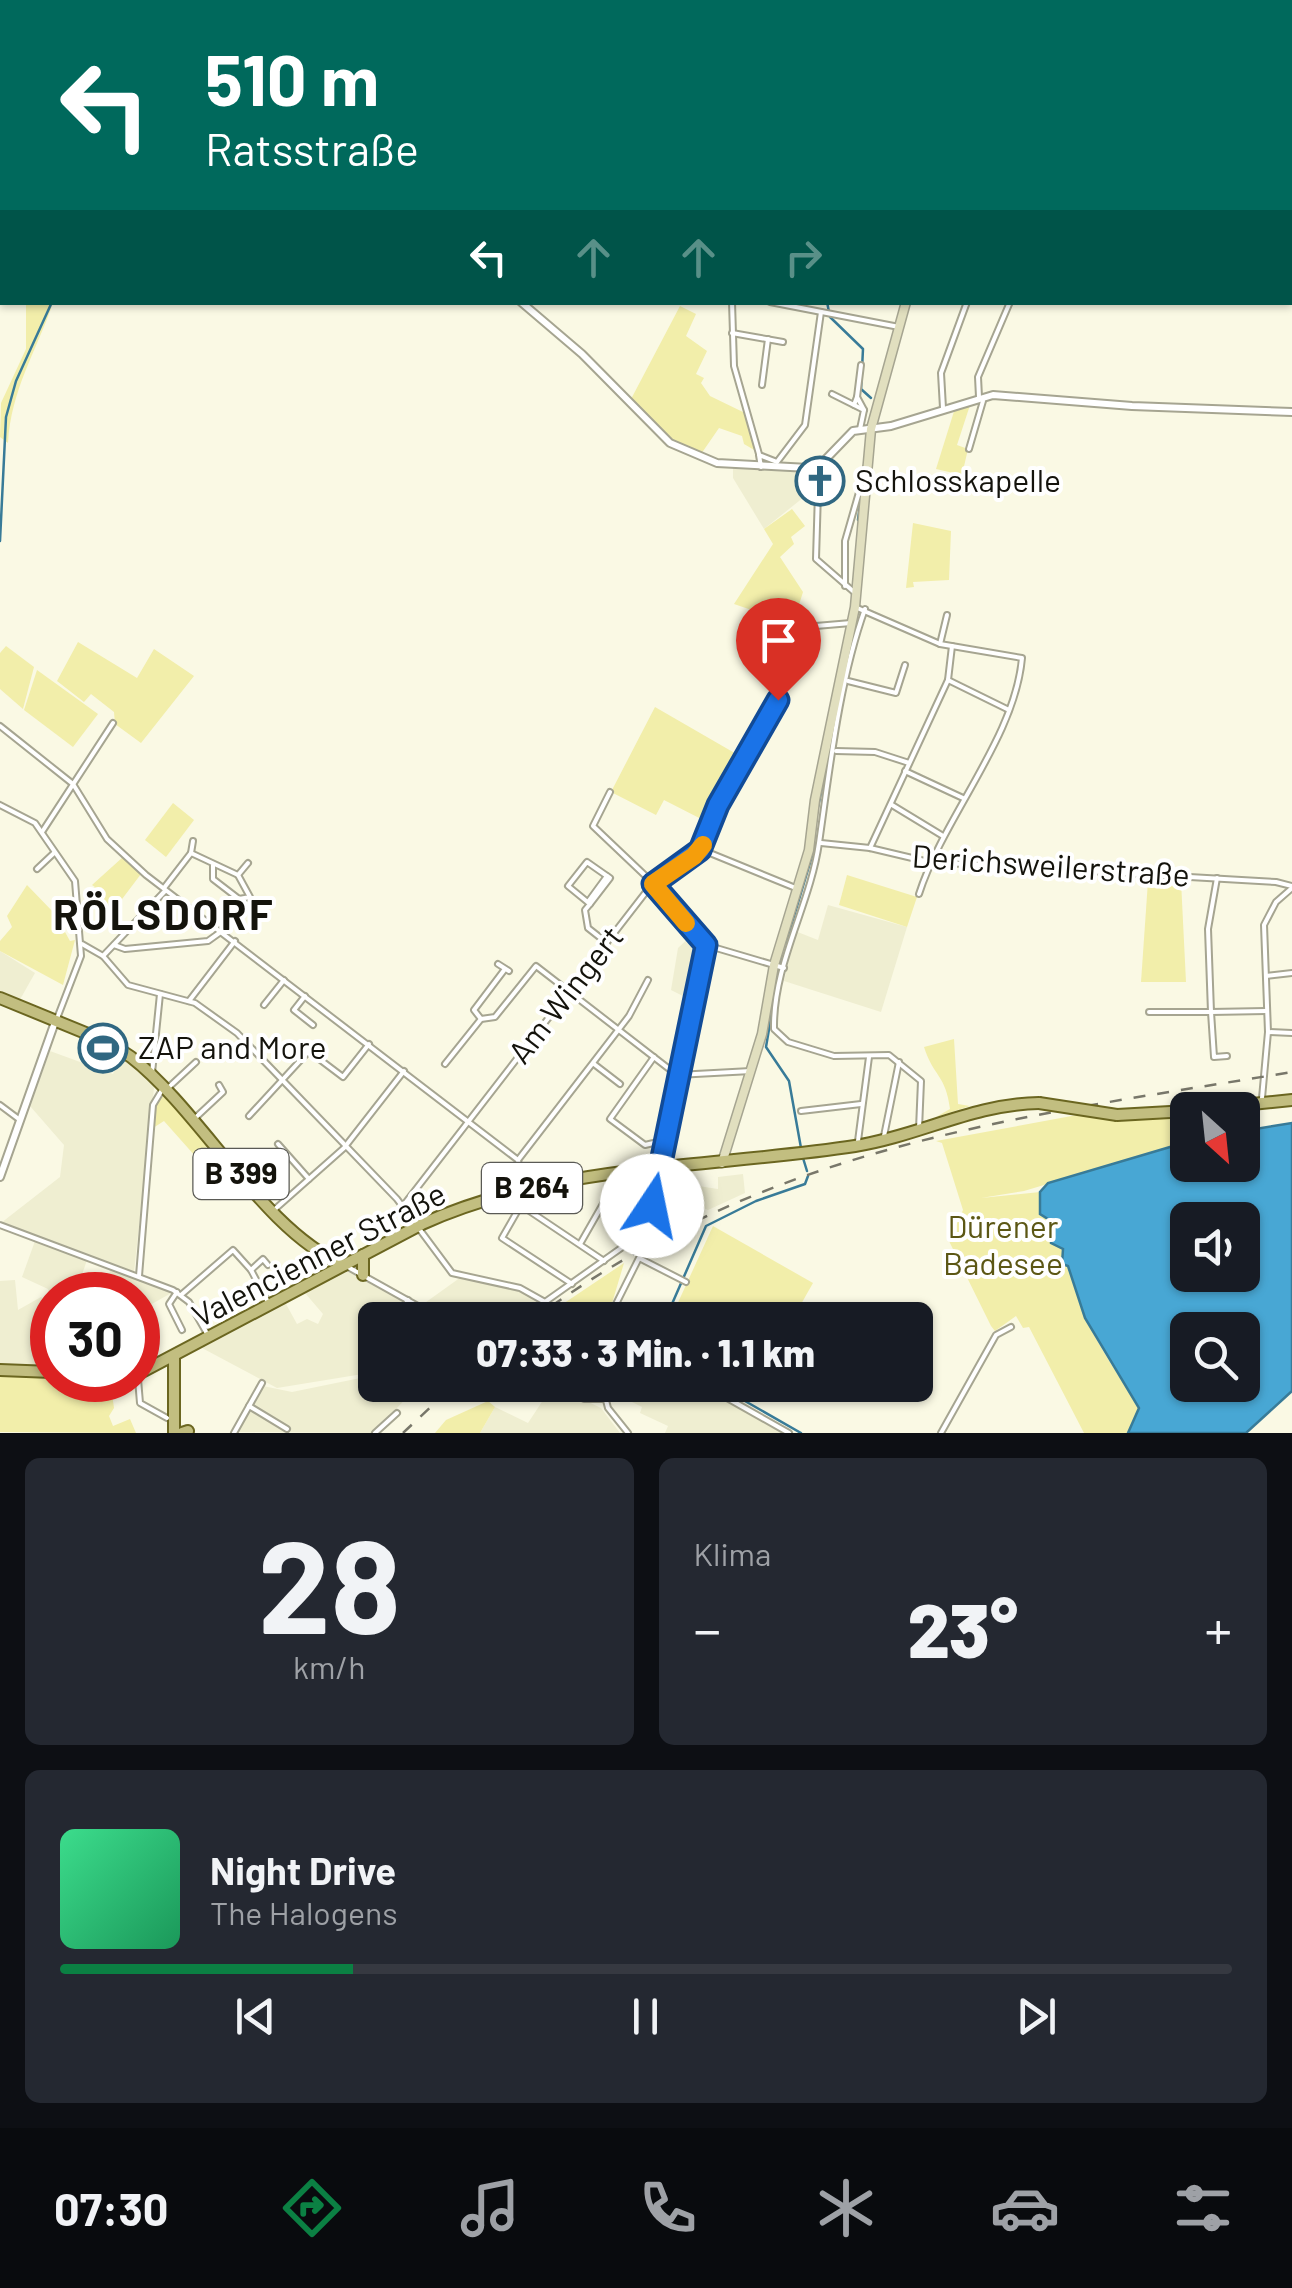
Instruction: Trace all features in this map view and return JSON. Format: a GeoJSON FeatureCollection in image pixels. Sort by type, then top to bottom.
{"type":"FeatureCollection","features":[{"type":"Feature","properties":{"kind":"main road"},"geometry":{"type":"LineString","coordinates":[[722,1162],[766,1022],[798,889],[852,623],[860,608],[857,522],[871,429],[905,305]]}},
{"type":"Feature","properties":{"kind":"main road","name":"B 399"},"geometry":{"type":"LineString","coordinates":[[0,998],[110,1043],[151,1074],[162,1091],[274,1210],[318,1250],[344,1265]]}},
{"type":"Feature","properties":{"kind":"main road","name":"B 264"},"geometry":{"type":"LineString","coordinates":[[1262,1103],[1292,1100]]}},
{"type":"Feature","properties":{"kind":"main road","name":"Valencienner Straße"},"geometry":{"type":"LineString","coordinates":[[160,1368],[416,1227],[524,1190],[578,1177],[858,1146],[978,1109],[1039,1103],[1117,1114],[1170,1111]]}},
{"type":"Feature","properties":{"kind":"main road"},"geometry":{"type":"LineString","coordinates":[[318,1250],[328,1268],[323,1277]]}},
{"type":"Feature","properties":{"kind":"main road"},"geometry":{"type":"LineString","coordinates":[[362,1275],[364,1254]]}},
{"type":"Feature","properties":{"kind":"main road"},"geometry":{"type":"LineString","coordinates":[[169,1365],[171,1416],[183,1431]]}},
{"type":"Feature","properties":{"kind":"main road"},"geometry":{"type":"LineString","coordinates":[[0,1370],[30,1371]]}},
{"type":"Feature","properties":{"kind":"street"},"geometry":{"type":"LineString","coordinates":[[525,305],[582,354],[670,443],[717,464],[809,468],[824,461],[848,433],[981,397],[1292,412]]}},
{"type":"Feature","properties":{"kind":"street"},"geometry":{"type":"LineString","coordinates":[[732,305],[734,366],[761,467]]}},
{"type":"Feature","properties":{"kind":"street"},"geometry":{"type":"LineString","coordinates":[[786,305],[899,327]]}},
{"type":"Feature","properties":{"kind":"street"},"geometry":{"type":"LineString","coordinates":[[943,408],[941,373],[966,305]]}},
{"type":"Feature","properties":{"kind":"street"},"geometry":{"type":"LineString","coordinates":[[969,449],[981,397],[978,376],[1009,305]]}},
{"type":"Feature","properties":{"kind":"street"},"geometry":{"type":"LineString","coordinates":[[759,454],[777,462],[805,425],[827,313]]}},
{"type":"Feature","properties":{"kind":"street"},"geometry":{"type":"LineString","coordinates":[[732,333],[783,342]]}},
{"type":"Feature","properties":{"kind":"street"},"geometry":{"type":"LineString","coordinates":[[762,385],[768,339]]}},
{"type":"Feature","properties":{"kind":"street"},"geometry":{"type":"LineString","coordinates":[[854,405],[860,366]]}},
{"type":"Feature","properties":{"kind":"street"},"geometry":{"type":"LineString","coordinates":[[832,394],[864,408]]}},
{"type":"Feature","properties":{"kind":"street"},"geometry":{"type":"LineString","coordinates":[[858,397],[864,408],[860,429]]}},
{"type":"Feature","properties":{"kind":"street"},"geometry":{"type":"LineString","coordinates":[[845,586],[844,548],[857,522],[863,464],[868,460]]}},
{"type":"Feature","properties":{"kind":"street"},"geometry":{"type":"LineString","coordinates":[[809,468],[818,492]]}},
{"type":"Feature","properties":{"kind":"street"},"geometry":{"type":"LineString","coordinates":[[825,472],[818,492],[816,559],[857,594]]}},
{"type":"Feature","properties":{"kind":"street"},"geometry":{"type":"LineString","coordinates":[[919,1130],[921,1080],[889,1055],[842,1057],[806,1049],[778,1037],[774,1030],[779,966],[819,842],[860,608],[940,644],[1022,658],[1019,689],[930,862],[920,894]]}},
{"type":"Feature","properties":{"kind":"street"},"geometry":{"type":"LineString","coordinates":[[940,644],[947,615]]}},
{"type":"Feature","properties":{"kind":"street"},"geometry":{"type":"LineString","coordinates":[[798,889],[700,850],[718,805],[774,710],[804,627],[852,623]]}},
{"type":"Feature","properties":{"kind":"street"},"geometry":{"type":"LineString","coordinates":[[870,848],[948,680],[952,646]]}},
{"type":"Feature","properties":{"kind":"street"},"geometry":{"type":"LineString","coordinates":[[848,680],[896,693],[905,665]]}},
{"type":"Feature","properties":{"kind":"street"},"geometry":{"type":"LineString","coordinates":[[948,680],[1009,710]]}},
{"type":"Feature","properties":{"kind":"street"},"geometry":{"type":"LineString","coordinates":[[42,832],[113,723]]}},
{"type":"Feature","properties":{"kind":"street"},"geometry":{"type":"LineString","coordinates":[[0,726],[74,784],[107,840],[165,889],[518,1160],[524,1190]]}},
{"type":"Feature","properties":{"kind":"street"},"geometry":{"type":"LineString","coordinates":[[834,750],[875,752],[909,763]]}},
{"type":"Feature","properties":{"kind":"street"},"geometry":{"type":"LineString","coordinates":[[905,771],[963,798]]}},
{"type":"Feature","properties":{"kind":"street"},"geometry":{"type":"LineString","coordinates":[[610,792],[592,826],[653,884],[706,945],[779,966]]}},
{"type":"Feature","properties":{"kind":"street"},"geometry":{"type":"LineString","coordinates":[[890,804],[943,836]]}},
{"type":"Feature","properties":{"kind":"street"},"geometry":{"type":"LineString","coordinates":[[0,806],[26,817],[42,832],[75,882],[82,944],[0,1176]]}},
{"type":"Feature","properties":{"kind":"street"},"geometry":{"type":"LineString","coordinates":[[103,956],[165,889],[191,853],[194,841]]}},
{"type":"Feature","properties":{"kind":"street","name":"Derichsweilerstraße"},"geometry":{"type":"LineString","coordinates":[[819,842],[870,848],[930,862],[1284,882],[1291,888]]}},
{"type":"Feature","properties":{"kind":"street","name":"Am Wingert"},"geometry":{"type":"LineString","coordinates":[[403,1206],[653,884],[700,850]]}},
{"type":"Feature","properties":{"kind":"street"},"geometry":{"type":"LineString","coordinates":[[37,869],[54,853]]}},
{"type":"Feature","properties":{"kind":"street"},"geometry":{"type":"LineString","coordinates":[[191,853],[238,875],[252,894],[242,900],[210,876],[213,864]]}},
{"type":"Feature","properties":{"kind":"street"},"geometry":{"type":"LineString","coordinates":[[589,903],[568,886],[585,862],[610,878],[586,910],[588,928],[607,943]]}},
{"type":"Feature","properties":{"kind":"street"},"geometry":{"type":"LineString","coordinates":[[238,875],[248,863]]}},
{"type":"Feature","properties":{"kind":"street"},"geometry":{"type":"LineString","coordinates":[[1217,878],[1208,929],[1211,1012],[1214,1057],[1226,1056]]}},
{"type":"Feature","properties":{"kind":"street"},"geometry":{"type":"LineString","coordinates":[[1262,1103],[1268,1032],[1264,925],[1276,902],[1291,888]]}},
{"type":"Feature","properties":{"kind":"street"},"geometry":{"type":"LineString","coordinates":[[114,945],[125,948],[208,940],[222,931]]}},
{"type":"Feature","properties":{"kind":"street"},"geometry":{"type":"LineString","coordinates":[[190,1001],[235,942]]}},
{"type":"Feature","properties":{"kind":"street"},"geometry":{"type":"LineString","coordinates":[[82,944],[103,956],[128,984],[190,1001],[237,1033],[403,1206],[458,1276],[520,1288],[545,1302],[647,1232],[706,945]]}},
{"type":"Feature","properties":{"kind":"street"},"geometry":{"type":"LineString","coordinates":[[481,1020],[474,1010],[507,970],[498,964]]}},
{"type":"Feature","properties":{"kind":"street"},"geometry":{"type":"LineString","coordinates":[[445,1064],[481,1020],[495,1017],[534,966],[680,1076],[751,1072]]}},
{"type":"Feature","properties":{"kind":"street"},"geometry":{"type":"LineString","coordinates":[[1266,976],[1292,973]]}},
{"type":"Feature","properties":{"kind":"street"},"geometry":{"type":"LineString","coordinates":[[264,1006],[284,980]]}},
{"type":"Feature","properties":{"kind":"street"},"geometry":{"type":"LineString","coordinates":[[518,1160],[619,1030],[648,980]]}},
{"type":"Feature","properties":{"kind":"street"},"geometry":{"type":"LineString","coordinates":[[151,1074],[156,1069],[160,994]]}},
{"type":"Feature","properties":{"kind":"street"},"geometry":{"type":"LineString","coordinates":[[305,996],[295,1011],[313,1025]]}},
{"type":"Feature","properties":{"kind":"street"},"geometry":{"type":"LineString","coordinates":[[1149,1012],[1268,1011]]}},
{"type":"Feature","properties":{"kind":"street"},"geometry":{"type":"LineString","coordinates":[[1268,1032],[1292,1032]]}},
{"type":"Feature","properties":{"kind":"street"},"geometry":{"type":"LineString","coordinates":[[302,1046],[344,1077],[369,1044]]}},
{"type":"Feature","properties":{"kind":"street"},"geometry":{"type":"LineString","coordinates":[[249,1116],[284,1082],[308,1051]]}},
{"type":"Feature","properties":{"kind":"street"},"geometry":{"type":"LineString","coordinates":[[654,1057],[610,1118],[644,1146],[655,1139],[664,1141]]}},
{"type":"Feature","properties":{"kind":"street"},"geometry":{"type":"LineString","coordinates":[[858,1146],[869,1057]]}},
{"type":"Feature","properties":{"kind":"street"},"geometry":{"type":"LineString","coordinates":[[139,1272],[162,1091],[196,1062]]}},
{"type":"Feature","properties":{"kind":"street"},"geometry":{"type":"LineString","coordinates":[[884,1140],[899,1062]]}},
{"type":"Feature","properties":{"kind":"street"},"geometry":{"type":"LineString","coordinates":[[594,1064],[620,1084]]}},
{"type":"Feature","properties":{"kind":"street"},"geometry":{"type":"LineString","coordinates":[[274,1210],[344,1148],[404,1072]]}},
{"type":"Feature","properties":{"kind":"street"},"geometry":{"type":"LineString","coordinates":[[193,1120],[223,1092],[220,1085]]}},
{"type":"Feature","properties":{"kind":"street"},"geometry":{"type":"LineString","coordinates":[[801,1111],[862,1104]]}},
{"type":"Feature","properties":{"kind":"street"},"geometry":{"type":"LineString","coordinates":[[0,1105],[20,1120]]}},
{"type":"Feature","properties":{"kind":"street"},"geometry":{"type":"LineString","coordinates":[[278,1144],[309,1178]]}},
{"type":"Feature","properties":{"kind":"street"},"geometry":{"type":"LineString","coordinates":[[580,1244],[604,1202]]}},
{"type":"Feature","properties":{"kind":"street"},"geometry":{"type":"LineString","coordinates":[[572,1284],[502,1234],[524,1208],[605,1262]]}},
{"type":"Feature","properties":{"kind":"street"},"geometry":{"type":"LineString","coordinates":[[0,1225],[128,1272]]}},
{"type":"Feature","properties":{"kind":"street"},"geometry":{"type":"LineString","coordinates":[[182,1330],[169,1304],[234,1250],[251,1270],[270,1306]]}},
{"type":"Feature","properties":{"kind":"street"},"geometry":{"type":"LineString","coordinates":[[251,1270],[263,1259],[268,1265]]}},
{"type":"Feature","properties":{"kind":"street"},"geometry":{"type":"LineString","coordinates":[[616,1302],[636,1260],[683,1281]]}},
{"type":"Feature","properties":{"kind":"street"},"geometry":{"type":"LineString","coordinates":[[344,1265],[412,1302]]}},
{"type":"Feature","properties":{"kind":"street"},"geometry":{"type":"LineString","coordinates":[[160,1285],[179,1294],[210,1339]]}},
{"type":"Feature","properties":{"kind":"street"},"geometry":{"type":"LineString","coordinates":[[941,1433],[996,1335],[1011,1327]]}},
{"type":"Feature","properties":{"kind":"street"},"geometry":{"type":"LineString","coordinates":[[234,1433],[262,1383]]}},
{"type":"Feature","properties":{"kind":"street"},"geometry":{"type":"LineString","coordinates":[[141,1402],[171,1416]]}},
{"type":"Feature","properties":{"kind":"street"},"geometry":{"type":"LineString","coordinates":[[593,1402],[611,1413]]}},
{"type":"Feature","properties":{"kind":"street"},"geometry":{"type":"LineString","coordinates":[[606,1402],[628,1433]]}},
{"type":"Feature","properties":{"kind":"street"},"geometry":{"type":"LineString","coordinates":[[734,1402],[789,1433]]}},
{"type":"Feature","properties":{"kind":"street"},"geometry":{"type":"LineString","coordinates":[[250,1406],[287,1429]]}},
{"type":"Feature","properties":{"kind":"street"},"geometry":{"type":"LineString","coordinates":[[375,1433],[397,1413]]}},
{"type":"Feature","properties":{"kind":"shaded area"},"geometry":{"type":"Polygon","coordinates":[[[733,468],[806,470],[814,489],[764,529],[733,478],[733,468]]]}},
{"type":"Feature","properties":{"kind":"shaded area"},"geometry":{"type":"Polygon","coordinates":[[[828,905],[907,927],[881,1012],[784,981],[795,931],[818,940],[828,905]]]}},
{"type":"Feature","properties":{"kind":"shaded area"},"geometry":{"type":"Polygon","coordinates":[[[692,935],[701,951],[692,998],[687,998],[671,990],[678,948],[692,935]]]}},
{"type":"Feature","properties":{"kind":"shaded area"},"geometry":{"type":"Polygon","coordinates":[[[0,951],[35,973],[18,1003],[0,995],[0,951]]]}},
{"type":"Feature","properties":{"kind":"shaded area"},"geometry":{"type":"Polygon","coordinates":[[[50,1051],[113,1074],[122,1054],[145,1073],[154,1088],[134,1272],[1,1223],[60,1177],[64,1145],[30,1106],[50,1051]]]}},
{"type":"Feature","properties":{"kind":"shaded area"},"geometry":{"type":"Polygon","coordinates":[[[743,1174],[745,1193],[708,1210],[684,1200],[685,1184],[718,1189],[718,1177],[743,1174]]]}},
{"type":"Feature","properties":{"kind":"shaded area"},"geometry":{"type":"Polygon","coordinates":[[[35,1241],[87,1260],[83,1272],[30,1272],[30,1281],[22,1277],[35,1241]]]}},
{"type":"Feature","properties":{"kind":"shaded area"},"geometry":{"type":"Polygon","coordinates":[[[347,1271],[403,1302],[358,1302],[358,1375],[277,1388],[202,1348],[286,1304],[297,1324],[307,1319],[318,1324],[323,1314],[305,1293],[347,1271]]]}},
{"type":"Feature","properties":{"kind":"shaded area"},"geometry":{"type":"Polygon","coordinates":[[[461,1277],[518,1289],[538,1302],[426,1302],[461,1277]]]}},
{"type":"Feature","properties":{"kind":"shaded area"},"geometry":{"type":"Polygon","coordinates":[[[15,1280],[18,1310],[30,1303],[30,1367],[0,1366],[0,1281],[15,1280]]]}},
{"type":"Feature","properties":{"kind":"shaded area"},"geometry":{"type":"Polygon","coordinates":[[[160,1287],[173,1292],[160,1299],[160,1287]]]}},
{"type":"Feature","properties":{"kind":"shaded area"},"geometry":{"type":"Polygon","coordinates":[[[358,1378],[358,1402],[403,1402],[373,1433],[238,1432],[263,1386],[292,1392],[358,1378]]]}},
{"type":"Feature","properties":{"kind":"shaded area"},"geometry":{"type":"Polygon","coordinates":[[[542,1402],[588,1402],[601,1408],[620,1433],[480,1433],[495,1407],[528,1423],[542,1402]]]}},
{"type":"Feature","properties":{"kind":"shaded area"},"geometry":{"type":"Polygon","coordinates":[[[632,1402],[730,1402],[785,1433],[665,1433],[668,1426],[640,1413],[642,1407],[632,1402]]]}},
{"type":"Feature","properties":{"kind":"green space"},"geometry":{"type":"Polygon","coordinates":[[[26,305],[52,305],[19,388],[8,443],[0,437],[1,403],[26,349],[26,305]]]}},
{"type":"Feature","properties":{"kind":"green space"},"geometry":{"type":"Polygon","coordinates":[[[680,306],[696,314],[686,336],[707,351],[696,374],[704,378],[701,383],[710,396],[745,413],[756,451],[744,444],[742,436],[719,428],[699,457],[668,439],[630,401],[680,306]]]}},
{"type":"Feature","properties":{"kind":"green space"},"geometry":{"type":"Polygon","coordinates":[[[971,402],[957,445],[968,449],[962,475],[936,469],[956,405],[971,402]]]}},
{"type":"Feature","properties":{"kind":"green space"},"geometry":{"type":"Polygon","coordinates":[[[792,509],[805,526],[791,537],[794,544],[780,557],[803,592],[793,624],[734,604],[773,544],[764,529],[792,509]]]}},
{"type":"Feature","properties":{"kind":"green space"},"geometry":{"type":"Polygon","coordinates":[[[913,523],[951,531],[949,580],[913,582],[914,587],[906,588],[913,523]]]}},
{"type":"Feature","properties":{"kind":"green space"},"geometry":{"type":"Polygon","coordinates":[[[78,642],[137,678],[154,649],[194,676],[141,743],[115,724],[114,712],[91,694],[84,702],[57,681],[78,642]]]}},
{"type":"Feature","properties":{"kind":"green space"},"geometry":{"type":"Polygon","coordinates":[[[6,646],[34,667],[23,709],[0,689],[0,653],[6,646]]]}},
{"type":"Feature","properties":{"kind":"green space"},"geometry":{"type":"Polygon","coordinates":[[[37,670],[98,714],[73,747],[24,710],[37,670]]]}},
{"type":"Feature","properties":{"kind":"green space"},"geometry":{"type":"Polygon","coordinates":[[[655,707],[745,759],[709,823],[664,800],[656,815],[611,792],[655,707]]]}},
{"type":"Feature","properties":{"kind":"green space"},"geometry":{"type":"Polygon","coordinates":[[[173,803],[194,820],[166,857],[145,840],[173,803]]]}},
{"type":"Feature","properties":{"kind":"green space"},"geometry":{"type":"Polygon","coordinates":[[[123,857],[141,874],[113,911],[88,898],[95,887],[92,885],[123,857]]]}},
{"type":"Feature","properties":{"kind":"green space"},"geometry":{"type":"Polygon","coordinates":[[[847,875],[917,897],[907,927],[839,905],[847,875]]]}},
{"type":"Feature","properties":{"kind":"green space"},"geometry":{"type":"Polygon","coordinates":[[[1148,881],[1181,881],[1186,982],[1141,982],[1148,881]]]}},
{"type":"Feature","properties":{"kind":"green space"},"geometry":{"type":"Polygon","coordinates":[[[27,885],[55,914],[70,941],[75,940],[63,985],[0,951],[0,941],[12,927],[7,916],[27,885]]]}},
{"type":"Feature","properties":{"kind":"green space"},"geometry":{"type":"Polygon","coordinates":[[[954,1039],[958,1104],[970,1106],[936,1117],[950,1109],[942,1082],[924,1047],[954,1039]]]}},
{"type":"Feature","properties":{"kind":"green space"},"geometry":{"type":"Polygon","coordinates":[[[164,1095],[211,1143],[196,1157],[164,1121],[153,1128],[156,1103],[164,1095]]]}},
{"type":"Feature","properties":{"kind":"green space","name":"Dürener Badesee"},"geometry":{"type":"Polygon","coordinates":[[[1077,1115],[1121,1119],[1170,1115],[1170,1147],[1024,1191],[981,1198],[1040,1192],[1039,1209],[1061,1244],[1084,1314],[1139,1408],[1128,1433],[1084,1433],[1029,1327],[1023,1328],[1016,1316],[995,1331],[991,1326],[949,1241],[963,1210],[942,1143],[936,1141],[1077,1115]]]}},
{"type":"Feature","properties":{"kind":"green space"},"geometry":{"type":"Polygon","coordinates":[[[713,1226],[813,1283],[802,1302],[678,1302],[713,1226]]]}},
{"type":"Feature","properties":{"kind":"green space"},"geometry":{"type":"Polygon","coordinates":[[[624,1263],[612,1302],[566,1302],[624,1263]]]}},
{"type":"Feature","properties":{"kind":"green space"},"geometry":{"type":"Polygon","coordinates":[[[0,1374],[30,1376],[30,1402],[113,1402],[109,1416],[113,1426],[130,1419],[136,1433],[0,1432],[0,1374]]]}},
{"type":"Feature","properties":{"kind":"green space"},"geometry":{"type":"Polygon","coordinates":[[[486,1402],[495,1407],[480,1433],[435,1433],[446,1420],[486,1402]]]}},
{"type":"Feature","properties":{"kind":"water","name":"Dürener Badesee"},"geometry":{"type":"Polygon","coordinates":[[[1292,1123],[1292,1391],[1246,1433],[1128,1433],[1139,1408],[1085,1318],[1068,1266],[1062,1264],[1063,1249],[1051,1243],[1051,1221],[1040,1214],[1040,1192],[1048,1183],[1170,1147],[1170,1182],[1260,1182],[1260,1128],[1292,1123]]]}},
{"type":"Feature","properties":{"kind":"waterway"},"geometry":{"type":"LineString","coordinates":[[0,541],[6,417],[16,381],[51,305]]}},
{"type":"Feature","properties":{"kind":"waterway"},"geometry":{"type":"LineString","coordinates":[[828,305],[830,317],[863,349],[861,389],[871,398]]}},
{"type":"Feature","properties":{"kind":"waterway"},"geometry":{"type":"LineString","coordinates":[[858,520],[862,489]]}},
{"type":"Feature","properties":{"kind":"waterway"},"geometry":{"type":"LineString","coordinates":[[850,652],[856,624]]}},
{"type":"Feature","properties":{"kind":"waterway"},"geometry":{"type":"LineString","coordinates":[[818,807],[830,749]]}},
{"type":"Feature","properties":{"kind":"waterway"},"geometry":{"type":"LineString","coordinates":[[786,943],[812,856],[815,829]]}},
{"type":"Feature","properties":{"kind":"waterway"},"geometry":{"type":"LineString","coordinates":[[780,963],[782,956]]}},
{"type":"Feature","properties":{"kind":"waterway"},"geometry":{"type":"LineString","coordinates":[[775,991],[779,969]]}},
{"type":"Feature","properties":{"kind":"waterway"},"geometry":{"type":"LineString","coordinates":[[775,994],[766,1047],[789,1081],[801,1148]]}},
{"type":"Feature","properties":{"kind":"waterway"},"geometry":{"type":"LineString","coordinates":[[803,1158],[807,1171]]}},
{"type":"Feature","properties":{"kind":"waterway"},"geometry":{"type":"LineString","coordinates":[[673,1302],[706,1226],[756,1201],[805,1184],[808,1176]]}},
{"type":"Feature","properties":{"kind":"waterway"},"geometry":{"type":"LineString","coordinates":[[747,1402],[801,1433]]}},
{"type":"Feature","properties":{"kind":"railway"},"geometry":{"type":"LineString","coordinates":[[559,1302],[622,1261],[712,1214],[803,1177],[896,1148],[990,1125],[1292,1072]]}},
{"type":"Feature","properties":{"kind":"railway"},"geometry":{"type":"LineString","coordinates":[[403,1433],[436,1402]]}},
{"type":"Feature","properties":{"kind":"slow traffic"},"geometry":{"type":"LineString","coordinates":[[686,923],[653,884],[694,856],[703,845]]}},
{"type":"Feature","properties":{"kind":"place","name":"Schlosskapelle"},"geometry":{"type":"Point","coordinates":[820,481]}},
{"type":"Feature","properties":{"kind":"place","name":"ZAP and More"},"geometry":{"type":"Point","coordinates":[103,1048]}},
{"type":"Feature","properties":{"kind":"district","name":"RÖLSDORF"},"geometry":{"type":"Point","coordinates":[164,915]}},
{"type":"Feature","properties":{"kind":"route"},"geometry":{"type":"LineString","coordinates":[[652,1206],[706,945],[653,884],[700,850],[718,805],[778,700]]}}]}
